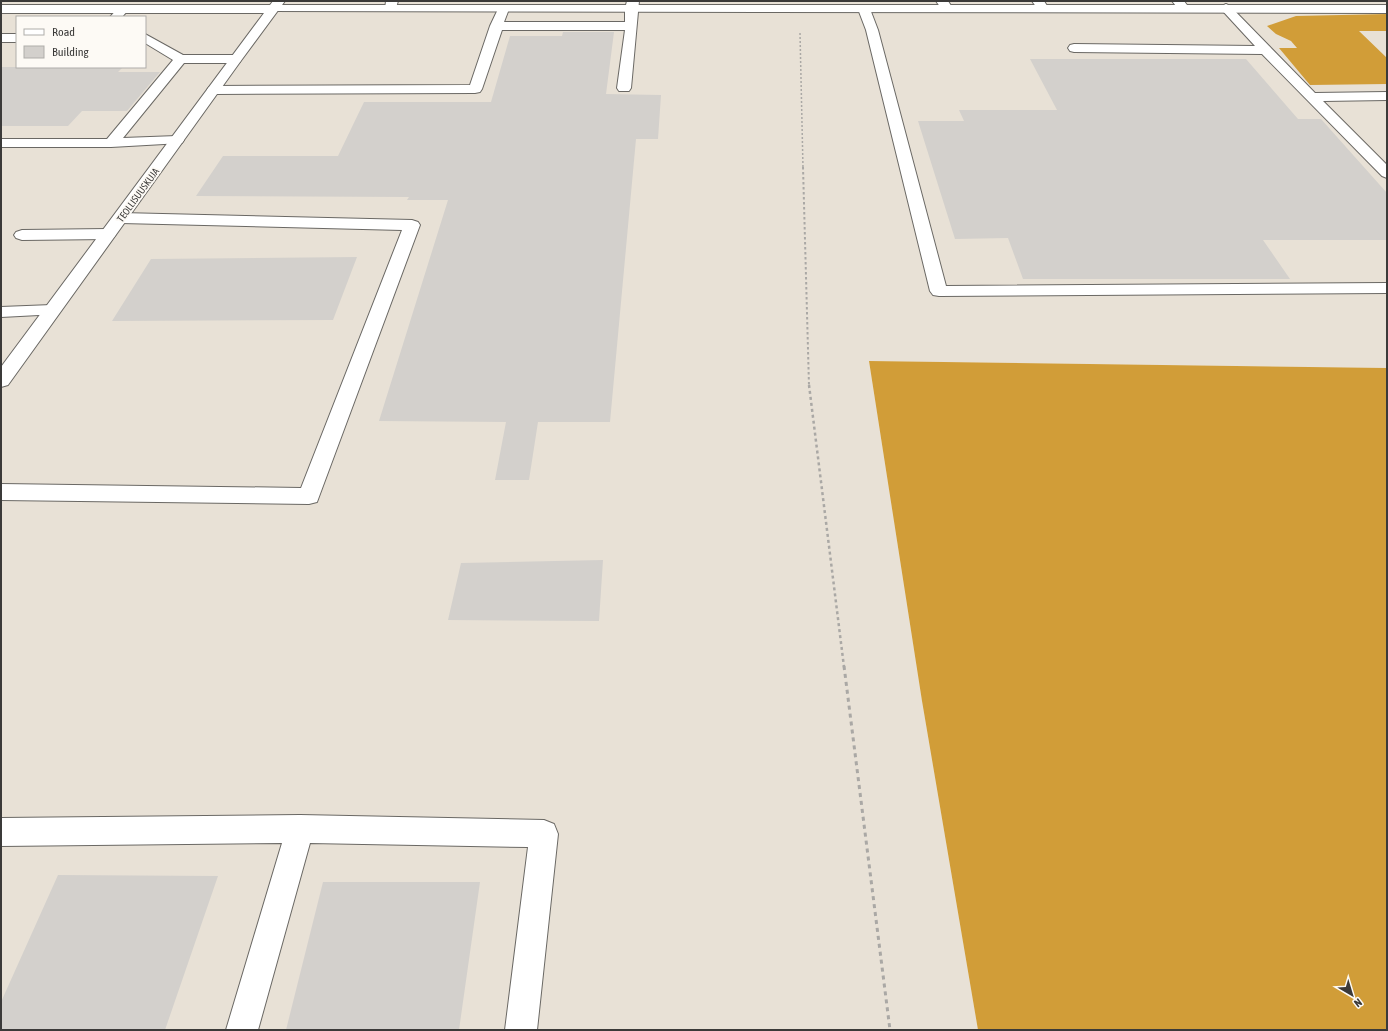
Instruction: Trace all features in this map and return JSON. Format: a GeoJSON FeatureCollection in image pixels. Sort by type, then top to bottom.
{"type":"FeatureCollection","features":[{"type":"Feature","properties":{"kind":"street"},"geometry":{"type":"LineString","coordinates":[[1,9],[120,13],[277,5],[392,5],[503,9],[632,5],[800,9],[864,9],[945,5],[1181,5],[1226,8],[1387,9]]}},
{"type":"Feature","properties":{"kind":"street","name":"TEOLLISUUSKUJA"},"geometry":{"type":"LineString","coordinates":[[1,381],[121,218],[235,59],[277,5]]}},
{"type":"Feature","properties":{"kind":"street"},"geometry":{"type":"LineString","coordinates":[[624,88],[632,5]]}},
{"type":"Feature","properties":{"kind":"street"},"geometry":{"type":"LineString","coordinates":[[1226,8],[1265,50],[1387,173]]}},
{"type":"Feature","properties":{"kind":"street"},"geometry":{"type":"LineString","coordinates":[[214,90],[475,89],[503,9]]}},
{"type":"Feature","properties":{"kind":"street"},"geometry":{"type":"LineString","coordinates":[[864,9],[872,30],[939,291],[1387,288]]}},
{"type":"Feature","properties":{"kind":"street"},"geometry":{"type":"LineString","coordinates":[[496,26],[631,26]]}},
{"type":"Feature","properties":{"kind":"street"},"geometry":{"type":"LineString","coordinates":[[1,38],[16,38]]}},
{"type":"Feature","properties":{"kind":"street"},"geometry":{"type":"LineString","coordinates":[[146,39],[180,59],[235,59]]}},
{"type":"Feature","properties":{"kind":"street"},"geometry":{"type":"LineString","coordinates":[[1074,48],[1265,50]]}},
{"type":"Feature","properties":{"kind":"street"},"geometry":{"type":"LineString","coordinates":[[111,143],[180,59]]}},
{"type":"Feature","properties":{"kind":"street"},"geometry":{"type":"LineString","coordinates":[[1312,97],[1387,96]]}},
{"type":"Feature","properties":{"kind":"street"},"geometry":{"type":"LineString","coordinates":[[1,143],[111,143],[177,140]]}},
{"type":"Feature","properties":{"kind":"street"},"geometry":{"type":"LineString","coordinates":[[1,492],[309,496],[412,225],[121,218]]}},
{"type":"Feature","properties":{"kind":"street"},"geometry":{"type":"LineString","coordinates":[[22,235],[108,234]]}},
{"type":"Feature","properties":{"kind":"street"},"geometry":{"type":"LineString","coordinates":[[1,312],[52,310]]}},
{"type":"Feature","properties":{"kind":"street"},"geometry":{"type":"LineString","coordinates":[[1,832],[300,829],[544,834],[521,1030]]}},
{"type":"Feature","properties":{"kind":"street"},"geometry":{"type":"LineString","coordinates":[[242,1030],[300,829]]}},
{"type":"Feature","properties":{"kind":"path"},"geometry":{"type":"LineString","coordinates":[[800,9],[809,393],[890,1030]]}},
{"type":"Feature","properties":{"kind":"shaded area"},"geometry":{"type":"Polygon","coordinates":[[[1,1],[1387,1],[1387,368],[869,361],[922,701],[978,1030],[1,1030],[1,1]]]}},
{"type":"Feature","properties":{"kind":"shaded area"},"geometry":{"type":"Polygon","coordinates":[[[1387,14],[1387,31],[1359,31],[1387,58],[1387,84],[1310,85],[1279,48],[1297,48],[1291,41],[1276,34],[1267,26],[1296,16],[1387,14]]]}},
{"type":"Feature","properties":{"kind":"shaded area"},"geometry":{"type":"Polygon","coordinates":[[[869,361],[1387,368],[1387,1030],[978,1030],[922,701],[869,361]]]}},
{"type":"Feature","properties":{"kind":"building"},"geometry":{"type":"Polygon","coordinates":[[[563,32],[614,32],[606,94],[661,95],[658,139],[636,139],[610,422],[538,422],[529,480],[495,480],[506,422],[379,421],[448,200],[407,200],[409,197],[196,196],[223,156],[338,156],[364,102],[491,102],[510,36],[562,36],[563,32]]]}},
{"type":"Feature","properties":{"kind":"building"},"geometry":{"type":"Polygon","coordinates":[[[1030,59],[1246,59],[1298,119],[1321,119],[1387,193],[1387,240],[1263,240],[1290,279],[1023,279],[1008,238],[955,239],[918,121],[964,121],[959,110],[1057,110],[1030,59]]]}},
{"type":"Feature","properties":{"kind":"building"},"geometry":{"type":"Polygon","coordinates":[[[1,67],[122,68],[118,72],[160,72],[127,111],[82,111],[68,126],[1,126],[1,67]]]}},
{"type":"Feature","properties":{"kind":"building"},"geometry":{"type":"Polygon","coordinates":[[[357,257],[333,320],[112,321],[151,259],[357,257]]]}},
{"type":"Feature","properties":{"kind":"building"},"geometry":{"type":"Polygon","coordinates":[[[603,560],[599,621],[448,620],[461,563],[603,560]]]}},
{"type":"Feature","properties":{"kind":"building"},"geometry":{"type":"Polygon","coordinates":[[[58,875],[218,876],[165,1030],[1,1030],[1,1002],[58,875]]]}},
{"type":"Feature","properties":{"kind":"building"},"geometry":{"type":"Polygon","coordinates":[[[323,882],[480,882],[459,1030],[286,1030],[323,882]]]}}]}
